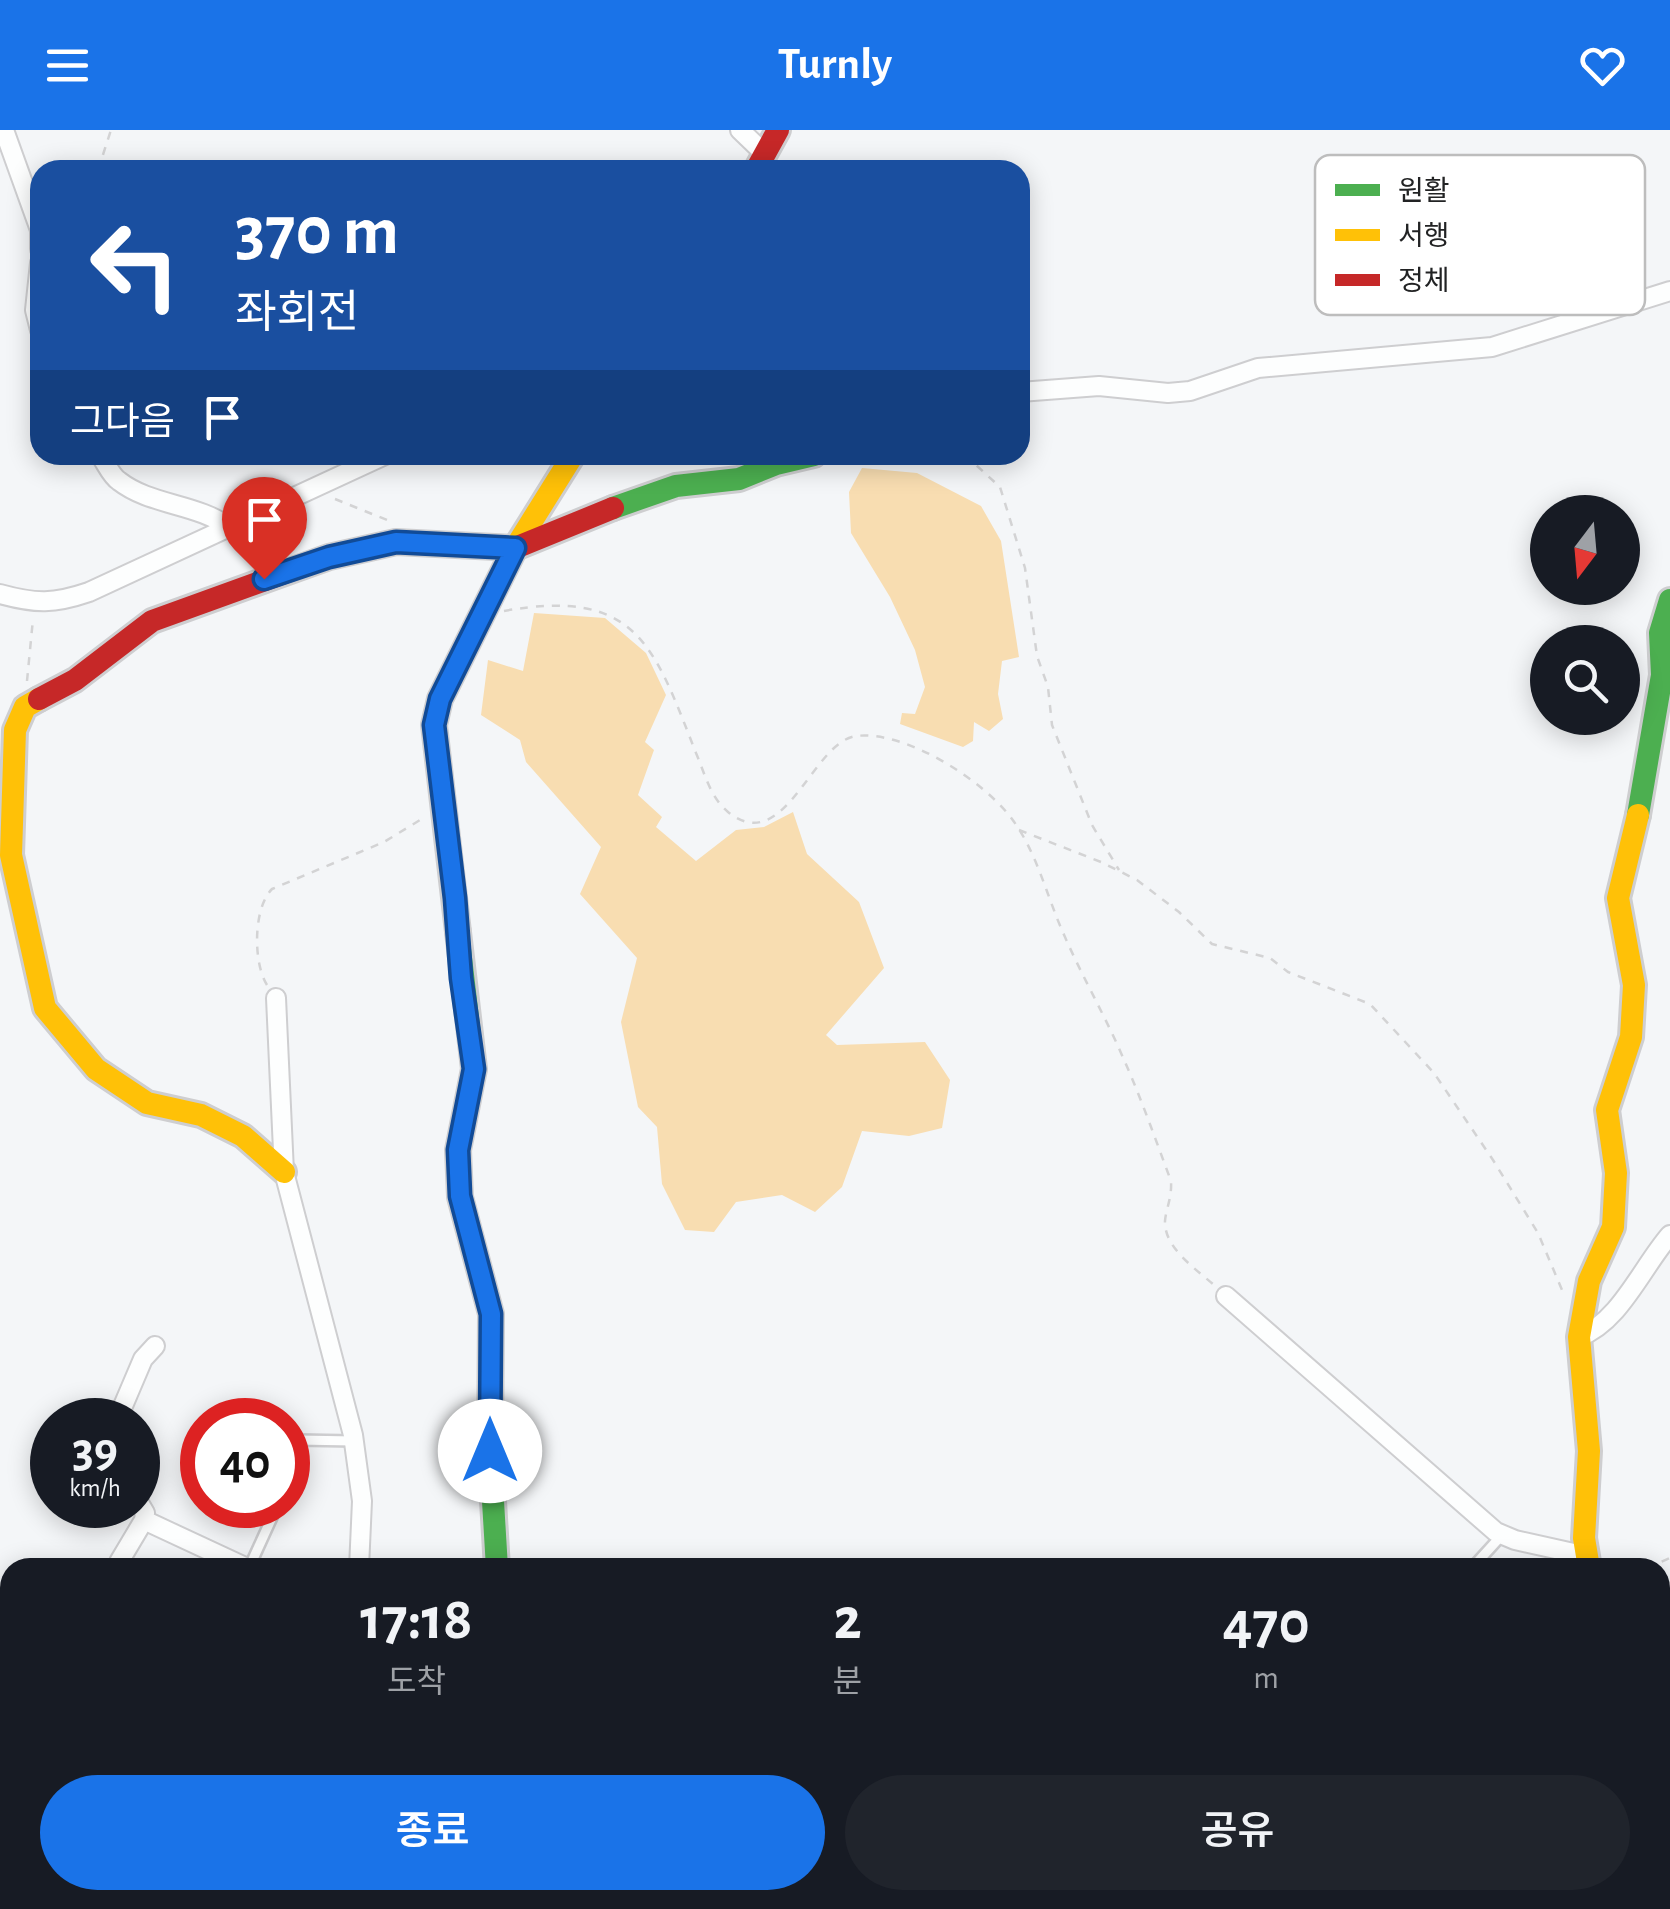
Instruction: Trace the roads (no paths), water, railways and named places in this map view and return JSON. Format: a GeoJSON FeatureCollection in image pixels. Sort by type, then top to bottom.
{"type":"FeatureCollection","features":[{"type":"Feature","properties":{"kind":"street"},"geometry":{"type":"LineString","coordinates":[[4,130],[30,202]]}},
{"type":"Feature","properties":{"kind":"street"},"geometry":{"type":"LineString","coordinates":[[740,130],[759,160]]}},
{"type":"Feature","properties":{"kind":"street"},"geometry":{"type":"LineString","coordinates":[[763,160],[778,130]]}},
{"type":"Feature","properties":{"kind":"street"},"geometry":{"type":"LineString","coordinates":[[1645,299],[1670,291]]}},
{"type":"Feature","properties":{"kind":"street"},"geometry":{"type":"LineString","coordinates":[[1030,391],[1099,386],[1190,391],[1258,368],[1492,347],[1594,315]]}},
{"type":"Feature","properties":{"kind":"street"},"geometry":{"type":"LineString","coordinates":[[107,465],[117,481],[145,494],[212,514],[230,528]]}},
{"type":"Feature","properties":{"kind":"street"},"geometry":{"type":"LineString","coordinates":[[0,594],[27,602],[59,602],[362,465]]}},
{"type":"Feature","properties":{"kind":"street"},"geometry":{"type":"LineString","coordinates":[[496,1558],[490,1451],[491,1314],[460,1196],[458,1150],[474,1069],[434,725],[440,699],[515,548],[567,465]]}},
{"type":"Feature","properties":{"kind":"street"},"geometry":{"type":"LineString","coordinates":[[284,1172],[244,1136],[202,1116],[147,1103],[96,1069],[45,1008],[11,856],[15,730],[25,707],[75,680],[152,620],[329,557],[396,542],[515,548],[624,502],[676,486],[738,479],[773,465]]}},
{"type":"Feature","properties":{"kind":"street"},"geometry":{"type":"LineString","coordinates":[[1587,1558],[1584,1538],[1589,1451],[1579,1337],[1590,1281],[1613,1227],[1616,1172],[1607,1110],[1631,1036],[1634,986],[1618,898],[1642,800],[1662,676],[1660,633],[1670,600]]}},
{"type":"Feature","properties":{"kind":"street"},"geometry":{"type":"LineString","coordinates":[[276,998],[284,1172],[354,1441],[362,1500],[359,1558]]}},
{"type":"Feature","properties":{"kind":"street"},"geometry":{"type":"LineString","coordinates":[[1579,1337],[1614,1311],[1670,1235]]}},
{"type":"Feature","properties":{"kind":"street"},"geometry":{"type":"LineString","coordinates":[[1226,1296],[1368,1417],[1446,1491],[1502,1535],[1575,1558]]}},
{"type":"Feature","properties":{"kind":"street"},"geometry":{"type":"LineString","coordinates":[[126,1398],[143,1359],[155,1346]]}},
{"type":"Feature","properties":{"kind":"street"},"geometry":{"type":"LineString","coordinates":[[160,1527],[226,1558]]}},
{"type":"Feature","properties":{"kind":"street"},"geometry":{"type":"LineString","coordinates":[[121,1558],[139,1528]]}},
{"type":"Feature","properties":{"kind":"lane"},"geometry":{"type":"LineString","coordinates":[[310,1440],[354,1441]]}},
{"type":"Feature","properties":{"kind":"lane"},"geometry":{"type":"LineString","coordinates":[[252,1558],[265,1528]]}},
{"type":"Feature","properties":{"kind":"lane"},"geometry":{"type":"LineString","coordinates":[[1481,1558],[1502,1535]]}}]}
